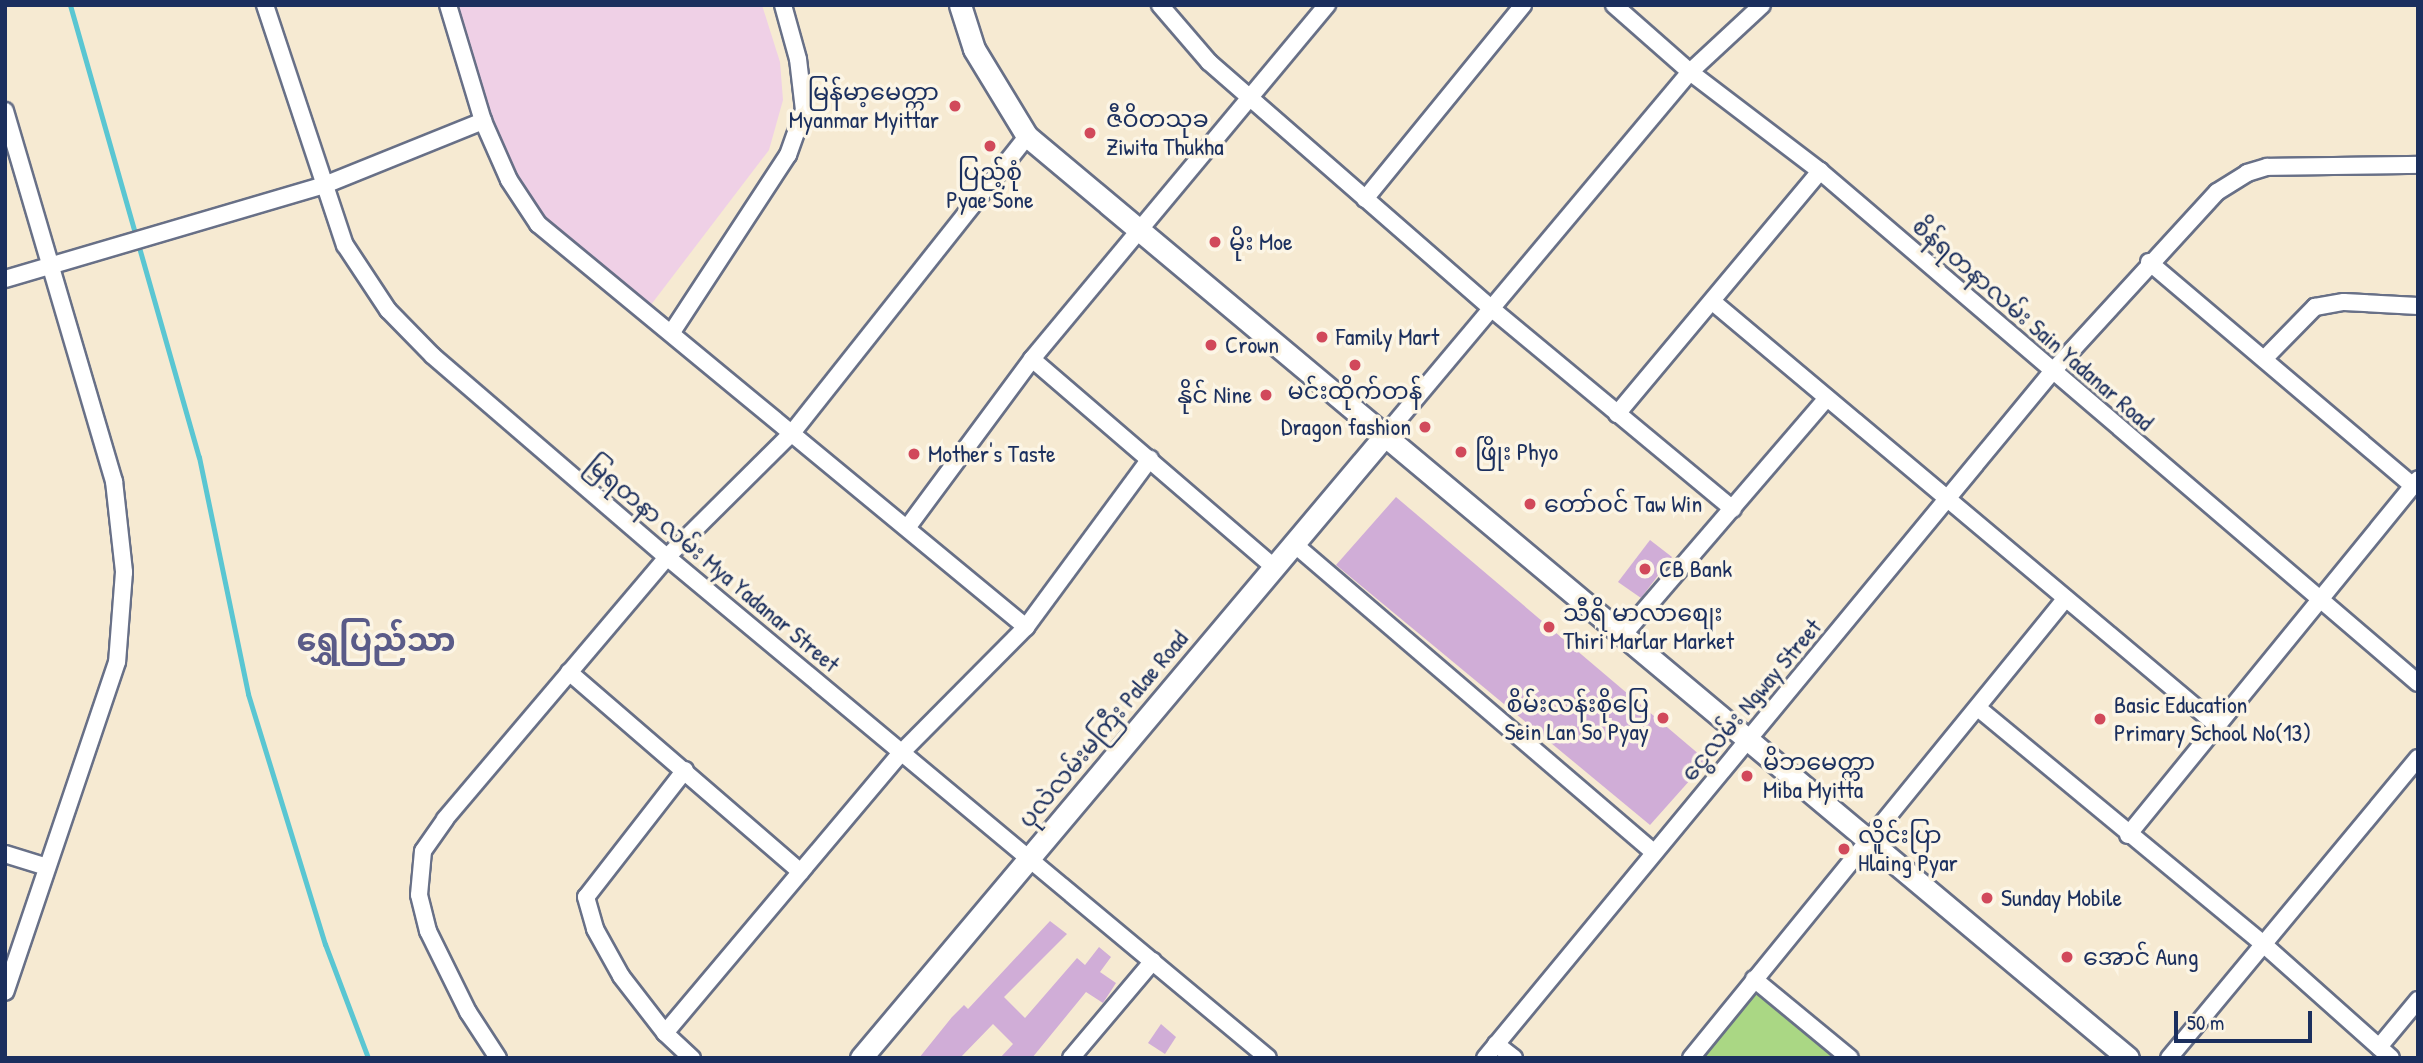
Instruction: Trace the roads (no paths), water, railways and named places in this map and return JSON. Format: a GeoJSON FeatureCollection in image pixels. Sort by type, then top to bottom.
{"type":"FeatureCollection","features":[{"type":"Feature","properties":{"kind":"street","name":"မြရတနာ လမ်း Mya Yadanar Street"},"geometry":{"type":"LineString","coordinates":[[265,5],[323,186],[345,245],[388,310],[433,356],[667,557],[1268,1058]]}},
{"type":"Feature","properties":{"kind":"street"},"geometry":{"type":"LineString","coordinates":[[448,5],[483,121],[509,180],[538,224],[1026,627]]}},
{"type":"Feature","properties":{"kind":"street"},"geometry":{"type":"LineString","coordinates":[[672,332],[788,155],[804,110],[798,58],[783,5]]}},
{"type":"Feature","properties":{"kind":"street"},"geometry":{"type":"LineString","coordinates":[[960,5],[974,49],[1027,136],[2128,1058]]}},
{"type":"Feature","properties":{"kind":"street"},"geometry":{"type":"LineString","coordinates":[[1160,5],[1181,34],[1364,199],[1733,509]]}},
{"type":"Feature","properties":{"kind":"street"},"geometry":{"type":"LineString","coordinates":[[907,528],[1032,359],[1327,5]]}},
{"type":"Feature","properties":{"kind":"street"},"geometry":{"type":"LineString","coordinates":[[1364,199],[1523,5]]}},
{"type":"Feature","properties":{"kind":"street","name":"စိန်ရတနာလမ်း Sain Yadanar Road"},"geometry":{"type":"LineString","coordinates":[[1614,5],[1690,72],[1820,171],[2418,682]]}},
{"type":"Feature","properties":{"kind":"street"},"geometry":{"type":"LineString","coordinates":[[1386,434],[1690,72],[1762,5]]}},
{"type":"Feature","properties":{"kind":"street"},"geometry":{"type":"LineString","coordinates":[[5,111],[54,265],[114,481],[124,572],[117,662],[5,992]]}},
{"type":"Feature","properties":{"kind":"street"},"geometry":{"type":"LineString","coordinates":[[5,279],[148,240],[323,186],[483,121]]}},
{"type":"Feature","properties":{"kind":"street"},"geometry":{"type":"LineString","coordinates":[[498,1058],[468,1012],[428,931],[419,895],[423,851],[444,819],[667,557],[792,433],[1027,136]]}},
{"type":"Feature","properties":{"kind":"street","name":"ငွေလမ်း Ngway Street"},"geometry":{"type":"LineString","coordinates":[[1485,1058],[2052,372],[2217,192],[2247,173],[2267,167],[2418,165]]}},
{"type":"Feature","properties":{"kind":"street"},"geometry":{"type":"LineString","coordinates":[[1618,414],[1820,171]]}},
{"type":"Feature","properties":{"kind":"street"},"geometry":{"type":"LineString","coordinates":[[2128,835],[2415,482],[2150,262]]}},
{"type":"Feature","properties":{"kind":"street"},"geometry":{"type":"LineString","coordinates":[[1713,302],[2217,725]]}},
{"type":"Feature","properties":{"kind":"street"},"geometry":{"type":"LineString","coordinates":[[2264,359],[2315,307],[2344,302],[2418,306]]}},
{"type":"Feature","properties":{"kind":"street"},"geometry":{"type":"LineString","coordinates":[[1032,359],[1274,567]]}},
{"type":"Feature","properties":{"kind":"street"},"geometry":{"type":"LineString","coordinates":[[1624,634],[1827,398]]}},
{"type":"Feature","properties":{"kind":"street","name":"ပုလဲလမ်းမကြီး Palae Road"},"geometry":{"type":"LineString","coordinates":[[861,1058],[1386,434]]}},
{"type":"Feature","properties":{"kind":"street"},"geometry":{"type":"LineString","coordinates":[[665,1032],[902,752],[1026,627],[1150,459]]}},
{"type":"Feature","properties":{"kind":"street"},"geometry":{"type":"LineString","coordinates":[[1294,544],[1654,853]]}},
{"type":"Feature","properties":{"kind":"street"},"geometry":{"type":"LineString","coordinates":[[1690,1058],[1871,841],[2066,598]]}},
{"type":"Feature","properties":{"kind":"street"},"geometry":{"type":"LineString","coordinates":[[569,672],[801,872]]}},
{"type":"Feature","properties":{"kind":"street"},"geometry":{"type":"LineString","coordinates":[[1978,708],[2128,835],[2261,942],[2385,1053],[2418,1000]]}},
{"type":"Feature","properties":{"kind":"street"},"geometry":{"type":"LineString","coordinates":[[2169,1058],[2261,942],[2418,758]]}},
{"type":"Feature","properties":{"kind":"street"},"geometry":{"type":"LineString","coordinates":[[685,770],[586,897],[595,929],[621,976],[665,1032],[692,1058]]}},
{"type":"Feature","properties":{"kind":"street"},"geometry":{"type":"LineString","coordinates":[[5,853],[47,867]]}},
{"type":"Feature","properties":{"kind":"street"},"geometry":{"type":"LineString","coordinates":[[1070,1058],[1153,961]]}},
{"type":"Feature","properties":{"kind":"street"},"geometry":{"type":"LineString","coordinates":[[1754,979],[1850,1058]]}},
{"type":"Feature","properties":{"kind":"street"},"geometry":{"type":"LineString","coordinates":[[1496,1044],[1514,1058]]}},
{"type":"Feature","properties":{"kind":"waterway"},"geometry":{"type":"LineString","coordinates":[[70,5],[199,457],[248,694],[325,944],[368,1058]]}},
{"type":"Feature","properties":{"kind":"place","name":"မြန်မာ့မေတ္တာ Myanmar Myittar"},"geometry":{"type":"Point","coordinates":[955,106]}},
{"type":"Feature","properties":{"kind":"place","name":"ဇီဝိတသုခ Ziwita Thukha"},"geometry":{"type":"Point","coordinates":[1090,133]}},
{"type":"Feature","properties":{"kind":"place","name":"ပြည့်စုံ Pyae Sone"},"geometry":{"type":"Point","coordinates":[990,146]}},
{"type":"Feature","properties":{"kind":"place","name":"မိုး Moe"},"geometry":{"type":"Point","coordinates":[1215,242]}},
{"type":"Feature","properties":{"kind":"place","name":"Family Mart"},"geometry":{"type":"Point","coordinates":[1322,337]}},
{"type":"Feature","properties":{"kind":"place","name":"Crown"},"geometry":{"type":"Point","coordinates":[1211,345]}},
{"type":"Feature","properties":{"kind":"place","name":"မင်းထိုက်တန်"},"geometry":{"type":"Point","coordinates":[1355,365]}},
{"type":"Feature","properties":{"kind":"place","name":"နိုင် Nine"},"geometry":{"type":"Point","coordinates":[1266,395]}},
{"type":"Feature","properties":{"kind":"place","name":"Dragon fashion"},"geometry":{"type":"Point","coordinates":[1425,427]}},
{"type":"Feature","properties":{"kind":"place","name":"ဖြိုး Phyo"},"geometry":{"type":"Point","coordinates":[1461,452]}},
{"type":"Feature","properties":{"kind":"place","name":"Mother's Taste"},"geometry":{"type":"Point","coordinates":[914,454]}},
{"type":"Feature","properties":{"kind":"place","name":"တော်ဝင် Taw Win"},"geometry":{"type":"Point","coordinates":[1530,504]}},
{"type":"Feature","properties":{"kind":"place","name":"CB Bank"},"geometry":{"type":"Point","coordinates":[1645,569]}},
{"type":"Feature","properties":{"kind":"place","name":"သီရိ မာလာစျေး Thiri Marlar Market"},"geometry":{"type":"Point","coordinates":[1549,627]}},
{"type":"Feature","properties":{"kind":"place","name":"စိမ်းလန်းစိုပြေ Sein Lan So Pyay"},"geometry":{"type":"Point","coordinates":[1663,718]}},
{"type":"Feature","properties":{"kind":"place","name":"Basic Education Primary School No(13)"},"geometry":{"type":"Point","coordinates":[2100,719]}},
{"type":"Feature","properties":{"kind":"place","name":"မိဘမေတ္တာ Miba Myitta"},"geometry":{"type":"Point","coordinates":[1747,776]}},
{"type":"Feature","properties":{"kind":"place","name":"လှိုင်းပြာ Hlaing Pyar"},"geometry":{"type":"Point","coordinates":[1844,849]}},
{"type":"Feature","properties":{"kind":"place","name":"Sunday Mobile"},"geometry":{"type":"Point","coordinates":[1987,898]}},
{"type":"Feature","properties":{"kind":"place","name":"အောင် Aung"},"geometry":{"type":"Point","coordinates":[2067,957]}},
{"type":"Feature","properties":{"kind":"district","name":"ရွှေပြည်သာ"},"geometry":{"type":"Point","coordinates":[376,640]}}]}
